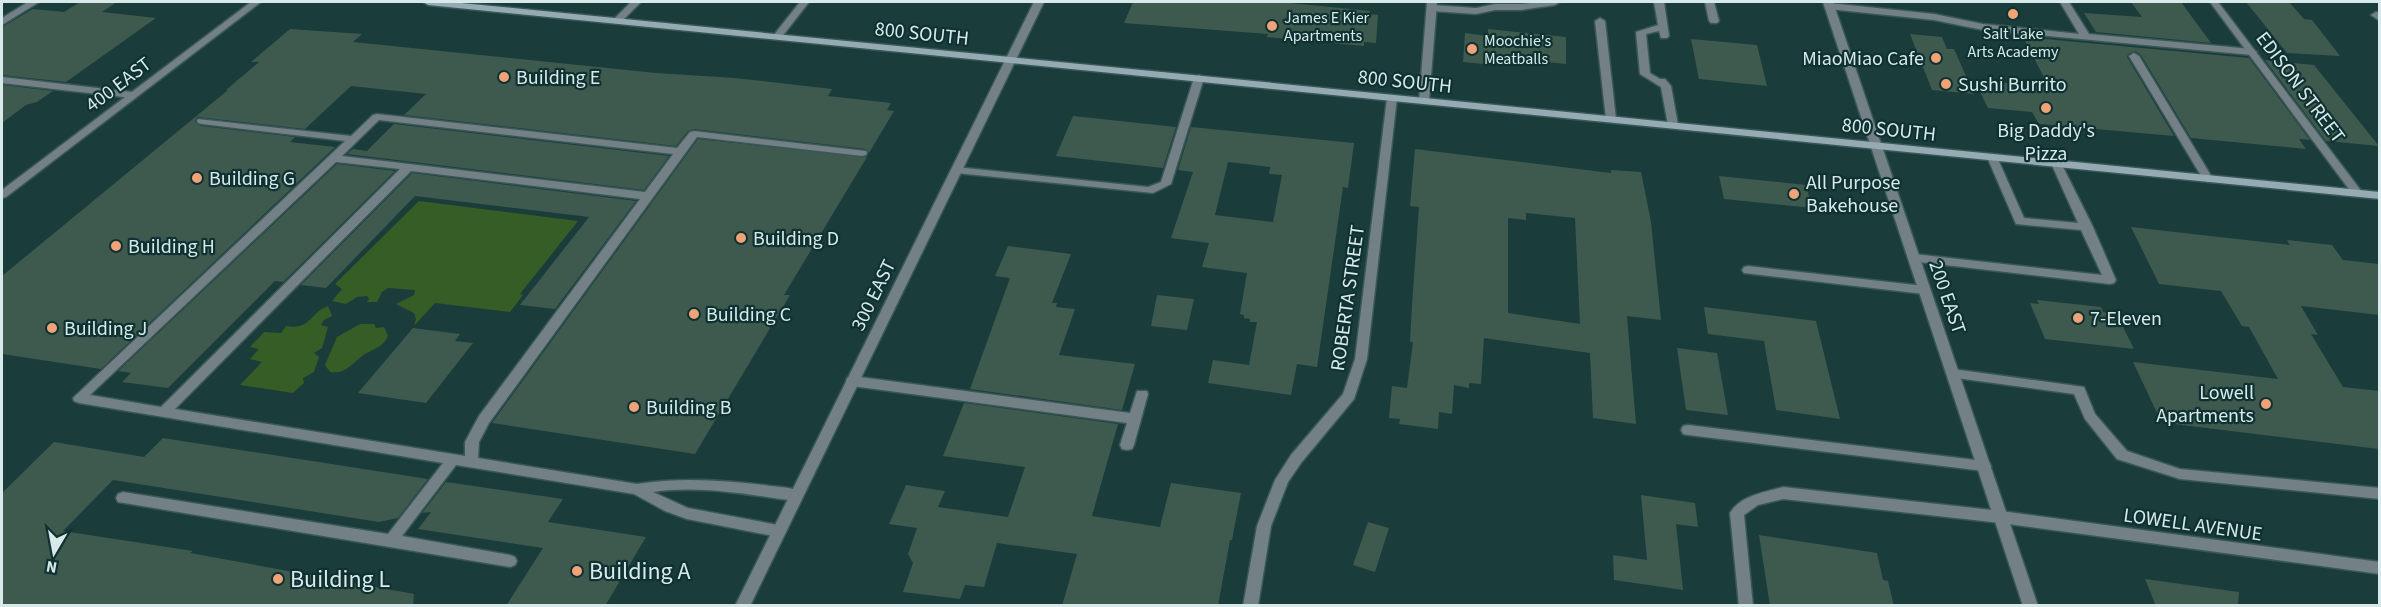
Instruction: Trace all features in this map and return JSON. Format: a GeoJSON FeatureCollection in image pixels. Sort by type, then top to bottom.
{"type":"FeatureCollection","features":[{"type":"Feature","properties":{"kind":"main road","name":"800 SOUTH"},"geometry":{"type":"LineString","coordinates":[[428,2],[461,3],[2379,196]]}},
{"type":"Feature","properties":{"kind":"street"},"geometry":{"type":"LineString","coordinates":[[2,22],[34,2]]}},
{"type":"Feature","properties":{"kind":"street","name":"400 EAST"},"geometry":{"type":"LineString","coordinates":[[2,195],[256,2]]}},
{"type":"Feature","properties":{"kind":"street"},"geometry":{"type":"LineString","coordinates":[[618,20],[636,2]]}},
{"type":"Feature","properties":{"kind":"street"},"geometry":{"type":"LineString","coordinates":[[778,36],[804,2]]}},
{"type":"Feature","properties":{"kind":"street","name":"300 EAST"},"geometry":{"type":"LineString","coordinates":[[742,606],[1039,2]]}},
{"type":"Feature","properties":{"kind":"street"},"geometry":{"type":"LineString","coordinates":[[1424,101],[1432,4],[1476,11],[1495,7],[1521,7],[1555,2]]}},
{"type":"Feature","properties":{"kind":"street"},"geometry":{"type":"LineString","coordinates":[[1659,2],[1663,32]]}},
{"type":"Feature","properties":{"kind":"street"},"geometry":{"type":"LineString","coordinates":[[1709,2],[1714,21]]}},
{"type":"Feature","properties":{"kind":"street"},"geometry":{"type":"LineString","coordinates":[[2065,2],[2086,37]]}},
{"type":"Feature","properties":{"kind":"street","name":"EDISON STREET"},"geometry":{"type":"LineString","coordinates":[[2214,2],[2358,194]]}},
{"type":"Feature","properties":{"kind":"street"},"geometry":{"type":"LineString","coordinates":[[1829,4],[1934,17],[1983,27],[2252,52]]}},
{"type":"Feature","properties":{"kind":"street","name":"200 EAST"},"geometry":{"type":"LineString","coordinates":[[1829,4],[2031,606]]}},
{"type":"Feature","properties":{"kind":"street"},"geometry":{"type":"LineString","coordinates":[[1600,21],[1611,119]]}},
{"type":"Feature","properties":{"kind":"street"},"geometry":{"type":"LineString","coordinates":[[1663,32],[1641,32],[1645,74],[1668,81]]}},
{"type":"Feature","properties":{"kind":"street"},"geometry":{"type":"LineString","coordinates":[[1652,35],[1663,32]]}},
{"type":"Feature","properties":{"kind":"street"},"geometry":{"type":"LineString","coordinates":[[2134,56],[2208,179]]}},
{"type":"Feature","properties":{"kind":"street"},"geometry":{"type":"LineString","coordinates":[[1658,75],[1668,81]]}},
{"type":"Feature","properties":{"kind":"street"},"geometry":{"type":"LineString","coordinates":[[956,170],[1149,191],[1166,184],[1199,78]]}},
{"type":"Feature","properties":{"kind":"street"},"geometry":{"type":"LineString","coordinates":[[2,80],[132,95]]}},
{"type":"Feature","properties":{"kind":"street"},"geometry":{"type":"LineString","coordinates":[[1668,81],[1673,125]]}},
{"type":"Feature","properties":{"kind":"street","name":"ROBERTA STREET"},"geometry":{"type":"LineString","coordinates":[[1250,606],[1264,526],[1282,480],[1296,459],[1349,396],[1357,378],[1363,347],[1392,98]]}},
{"type":"Feature","properties":{"kind":"street"},"geometry":{"type":"LineString","coordinates":[[681,152],[377,117],[79,398],[637,489],[662,484],[716,485],[796,495]]}},
{"type":"Feature","properties":{"kind":"street"},"geometry":{"type":"LineString","coordinates":[[202,121],[353,139]]}},
{"type":"Feature","properties":{"kind":"street"},"geometry":{"type":"LineString","coordinates":[[471,462],[472,442],[484,420],[694,134],[862,153]]}},
{"type":"Feature","properties":{"kind":"street"},"geometry":{"type":"LineString","coordinates":[[1992,157],[2020,221],[2087,227]]}},
{"type":"Feature","properties":{"kind":"street"},"geometry":{"type":"LineString","coordinates":[[333,158],[648,196]]}},
{"type":"Feature","properties":{"kind":"street"},"geometry":{"type":"LineString","coordinates":[[1914,258],[2110,280],[2056,163]]}},
{"type":"Feature","properties":{"kind":"street"},"geometry":{"type":"LineString","coordinates":[[163,413],[408,167]]}},
{"type":"Feature","properties":{"kind":"street"},"geometry":{"type":"LineString","coordinates":[[1748,270],[1924,290]]}},
{"type":"Feature","properties":{"kind":"street"},"geometry":{"type":"LineString","coordinates":[[1953,374],[2079,390],[2090,416],[2122,455],[2180,474],[2379,494]]}},
{"type":"Feature","properties":{"kind":"street"},"geometry":{"type":"LineString","coordinates":[[852,381],[1135,419]]}},
{"type":"Feature","properties":{"kind":"street"},"geometry":{"type":"LineString","coordinates":[[1127,445],[1142,394]]}},
{"type":"Feature","properties":{"kind":"street"},"geometry":{"type":"LineString","coordinates":[[1688,430],[1984,466]]}},
{"type":"Feature","properties":{"kind":"street"},"geometry":{"type":"LineString","coordinates":[[391,540],[453,459]]}},
{"type":"Feature","properties":{"kind":"street"},"geometry":{"type":"LineString","coordinates":[[637,489],[655,502],[699,517],[778,531]]}},
{"type":"Feature","properties":{"kind":"street","name":"LOWELL AVENUE"},"geometry":{"type":"LineString","coordinates":[[1746,606],[1737,513],[1754,501],[1783,493],[2001,517],[2379,568]]}},
{"type":"Feature","properties":{"kind":"street"},"geometry":{"type":"LineString","coordinates":[[123,498],[510,561]]}},
{"type":"Feature","properties":{"kind":"green space"},"geometry":{"type":"Polygon","coordinates":[[[419,201],[578,221],[520,294],[523,295],[510,312],[435,303],[414,326],[416,319],[414,313],[396,304],[414,295],[415,290],[388,288],[382,292],[377,302],[367,302],[369,299],[367,296],[357,297],[346,304],[332,301],[342,289],[335,284],[419,201]]]}},
{"type":"Feature","properties":{"kind":"green space"},"geometry":{"type":"Polygon","coordinates":[[[328,306],[332,316],[324,320],[321,325],[328,327],[322,348],[314,353],[319,357],[314,372],[303,378],[304,383],[293,393],[240,385],[262,362],[250,359],[259,349],[250,347],[264,332],[281,333],[286,326],[301,326],[328,306]]]}},
{"type":"Feature","properties":{"kind":"green space"},"geometry":{"type":"Polygon","coordinates":[[[360,324],[374,324],[376,328],[384,327],[388,336],[386,340],[348,368],[340,372],[330,372],[325,365],[337,337],[360,324]]]}},
{"type":"Feature","properties":{"kind":"building"},"geometry":{"type":"Polygon","coordinates":[[[80,2],[117,2],[102,12],[156,18],[66,82],[2,75],[2,27],[33,9],[64,12],[80,2]]]}},
{"type":"Feature","properties":{"kind":"building","name":"James E Kier Apartments"},"geometry":{"type":"Polygon","coordinates":[[[1133,2],[1280,2],[1370,11],[1370,14],[1378,15],[1376,43],[1364,42],[1364,46],[1267,37],[1268,34],[1124,23],[1133,2]]]}},
{"type":"Feature","properties":{"kind":"building"},"geometry":{"type":"Polygon","coordinates":[[[2131,2],[2181,2],[2211,43],[2096,32],[2084,13],[2142,17],[2131,2]]]}},
{"type":"Feature","properties":{"kind":"building"},"geometry":{"type":"Polygon","coordinates":[[[2246,2],[2289,2],[2304,19],[2312,20],[2340,56],[2287,53],[2246,2]]]}},
{"type":"Feature","properties":{"kind":"building"},"geometry":{"type":"Polygon","coordinates":[[[290,29],[362,34],[353,42],[832,89],[828,96],[891,103],[887,110],[894,111],[869,153],[866,149],[694,129],[688,131],[676,146],[404,115],[426,94],[351,86],[305,129],[197,117],[195,122],[201,126],[295,137],[290,142],[335,147],[101,369],[2,354],[2,276],[228,90],[226,90],[259,62],[251,62],[290,29]]]}},
{"type":"Feature","properties":{"kind":"building"},"geometry":{"type":"Polygon","coordinates":[[[1488,29],[1566,37],[1566,64],[1495,57],[1495,65],[1463,62],[1465,33],[1488,36],[1488,29]]]}},
{"type":"Feature","properties":{"kind":"building"},"geometry":{"type":"Polygon","coordinates":[[[1910,34],[1942,37],[1947,49],[1954,49],[1974,94],[1932,90],[1910,34]]]}},
{"type":"Feature","properties":{"kind":"building"},"geometry":{"type":"Polygon","coordinates":[[[2023,37],[2249,58],[2310,140],[2299,139],[2306,149],[2191,138],[2141,55],[2135,51],[2127,57],[2174,136],[2039,124],[2032,112],[1988,108],[1974,80],[2049,87],[2023,37]]]}},
{"type":"Feature","properties":{"kind":"building"},"geometry":{"type":"Polygon","coordinates":[[[1691,39],[1757,45],[1767,86],[1699,79],[1691,39]]]}},
{"type":"Feature","properties":{"kind":"building"},"geometry":{"type":"Polygon","coordinates":[[[2265,60],[2314,65],[2379,146],[2326,141],[2265,60]]]}},
{"type":"Feature","properties":{"kind":"building"},"geometry":{"type":"Polygon","coordinates":[[[2,85],[53,91],[37,102],[26,105],[2,123],[2,85]]]}},
{"type":"Feature","properties":{"kind":"building"},"geometry":{"type":"Polygon","coordinates":[[[1073,116],[1176,127],[1163,168],[1056,156],[1073,116]]]}},
{"type":"Feature","properties":{"kind":"building"},"geometry":{"type":"Polygon","coordinates":[[[394,124],[669,156],[644,190],[347,154],[353,149],[367,151],[394,124]]]}},
{"type":"Feature","properties":{"kind":"building"},"geometry":{"type":"Polygon","coordinates":[[[1191,127],[1354,143],[1348,188],[1343,187],[1317,367],[1297,364],[1291,395],[1208,383],[1213,360],[1249,365],[1257,322],[1250,322],[1250,319],[1240,314],[1247,273],[1202,267],[1209,243],[1171,238],[1193,172],[1178,170],[1191,127]],[[1228,162],[1215,215],[1273,222],[1282,175],[1269,174],[1270,167],[1228,162]]]}},
{"type":"Feature","properties":{"kind":"building"},"geometry":{"type":"Polygon","coordinates":[[[698,139],[867,157],[784,295],[790,295],[695,454],[492,423],[698,139]]]}},
{"type":"Feature","properties":{"kind":"building"},"geometry":{"type":"Polygon","coordinates":[[[1415,149],[1611,173],[1611,170],[1641,172],[1651,222],[1661,320],[1627,316],[1636,424],[1593,418],[1590,353],[1484,338],[1481,384],[1469,383],[1469,388],[1454,385],[1452,414],[1439,412],[1438,429],[1399,424],[1400,419],[1389,418],[1392,386],[1407,388],[1413,342],[1410,342],[1419,207],[1410,206],[1415,149]],[[1526,213],[1526,220],[1508,218],[1508,313],[1580,324],[1575,218],[1526,213]]]}},
{"type":"Feature","properties":{"kind":"building"},"geometry":{"type":"Polygon","coordinates":[[[337,164],[395,171],[283,282],[275,281],[168,388],[122,382],[131,373],[118,371],[337,164]]]}},
{"type":"Feature","properties":{"kind":"building"},"geometry":{"type":"Polygon","coordinates":[[[412,173],[636,201],[555,309],[520,305],[589,217],[415,196],[326,288],[301,285],[412,173]]]}},
{"type":"Feature","properties":{"kind":"building"},"geometry":{"type":"Polygon","coordinates":[[[1719,176],[1806,185],[1812,208],[1724,199],[1719,176]]]}},
{"type":"Feature","properties":{"kind":"building"},"geometry":{"type":"Polygon","coordinates":[[[2131,227],[2290,245],[2287,240],[2332,245],[2343,260],[2379,264],[2379,315],[2301,306],[2318,335],[2311,334],[2343,387],[2379,391],[2379,449],[2174,424],[2171,419],[2159,417],[2133,362],[2278,379],[2249,327],[2242,326],[2221,291],[2159,284],[2131,227]]]}},
{"type":"Feature","properties":{"kind":"building"},"geometry":{"type":"Polygon","coordinates":[[[1008,246],[1071,254],[1052,303],[1057,303],[1056,307],[1075,309],[1059,355],[1135,364],[1122,410],[970,389],[1010,278],[995,276],[1008,246]]]}},
{"type":"Feature","properties":{"kind":"building"},"geometry":{"type":"Polygon","coordinates":[[[1157,295],[1194,299],[1187,330],[1151,326],[1157,295]]]}},
{"type":"Feature","properties":{"kind":"building"},"geometry":{"type":"Polygon","coordinates":[[[2037,300],[2101,307],[2103,312],[2116,313],[2134,349],[2045,339],[2030,303],[2039,304],[2037,300]]]}},
{"type":"Feature","properties":{"kind":"building"},"geometry":{"type":"Polygon","coordinates":[[[1704,307],[1816,321],[1840,419],[1776,410],[1764,341],[1708,334],[1704,307]]]}},
{"type":"Feature","properties":{"kind":"building"},"geometry":{"type":"Polygon","coordinates":[[[413,328],[460,334],[455,341],[473,343],[426,403],[358,393],[413,328]]]}},
{"type":"Feature","properties":{"kind":"building"},"geometry":{"type":"Polygon","coordinates":[[[1677,348],[1717,353],[1728,415],[1686,410],[1677,348]]]}},
{"type":"Feature","properties":{"kind":"building"},"geometry":{"type":"Polygon","coordinates":[[[964,403],[1118,424],[1092,516],[1160,527],[1171,483],[1241,493],[1218,606],[1062,606],[1077,554],[997,543],[984,587],[965,585],[960,599],[903,592],[913,563],[908,554],[917,528],[889,524],[906,485],[945,491],[938,507],[1008,517],[1025,467],[943,456],[964,403]]]}},
{"type":"Feature","properties":{"kind":"building"},"geometry":{"type":"Polygon","coordinates":[[[163,438],[428,479],[398,518],[379,522],[113,480],[63,531],[193,551],[190,553],[414,594],[413,606],[2,606],[2,493],[54,442],[144,457],[163,438]]]}},
{"type":"Feature","properties":{"kind":"building"},"geometry":{"type":"Polygon","coordinates":[[[446,482],[563,499],[548,522],[646,537],[605,606],[506,606],[543,548],[418,529],[431,512],[422,513],[446,482]]]}},
{"type":"Feature","properties":{"kind":"building"},"geometry":{"type":"Polygon","coordinates":[[[1641,495],[1695,503],[1698,527],[1676,524],[1683,590],[1614,580],[1613,555],[1647,560],[1641,495]]]}},
{"type":"Feature","properties":{"kind":"building"},"geometry":{"type":"Polygon","coordinates":[[[1368,522],[1389,528],[1375,572],[1353,565],[1368,522]]]}},
{"type":"Feature","properties":{"kind":"building"},"geometry":{"type":"Polygon","coordinates":[[[1759,535],[1877,553],[1883,580],[1888,581],[1894,606],[1770,606],[1759,535]]]}},
{"type":"Feature","properties":{"kind":"building"},"geometry":{"type":"Polygon","coordinates":[[[2145,579],[2239,592],[2238,606],[2156,606],[2145,579]]]}},
{"type":"Feature","properties":{"kind":"place","name":"Salt Lake Arts Academy"},"geometry":{"type":"Point","coordinates":[2013,14]}},
{"type":"Feature","properties":{"kind":"place","name":"James E Kier Apartments"},"geometry":{"type":"Point","coordinates":[1272,26]}},
{"type":"Feature","properties":{"kind":"place","name":"Moochie's Meatballs"},"geometry":{"type":"Point","coordinates":[1472,49]}},
{"type":"Feature","properties":{"kind":"place","name":"MiaoMiao Cafe"},"geometry":{"type":"Point","coordinates":[1936,58]}},
{"type":"Feature","properties":{"kind":"place","name":"Building E"},"geometry":{"type":"Point","coordinates":[504,77]}},
{"type":"Feature","properties":{"kind":"place","name":"Sushi Burrito"},"geometry":{"type":"Point","coordinates":[1946,84]}},
{"type":"Feature","properties":{"kind":"place","name":"Big Daddy's Pizza"},"geometry":{"type":"Point","coordinates":[2046,108]}},
{"type":"Feature","properties":{"kind":"place","name":"Building G"},"geometry":{"type":"Point","coordinates":[197,178]}},
{"type":"Feature","properties":{"kind":"place","name":"All Purpose Bakehouse"},"geometry":{"type":"Point","coordinates":[1794,194]}},
{"type":"Feature","properties":{"kind":"place","name":"Building D"},"geometry":{"type":"Point","coordinates":[741,238]}},
{"type":"Feature","properties":{"kind":"place","name":"Building H"},"geometry":{"type":"Point","coordinates":[116,246]}},
{"type":"Feature","properties":{"kind":"place","name":"Building C"},"geometry":{"type":"Point","coordinates":[694,314]}},
{"type":"Feature","properties":{"kind":"place","name":"7-Eleven"},"geometry":{"type":"Point","coordinates":[2078,318]}},
{"type":"Feature","properties":{"kind":"place","name":"Building J"},"geometry":{"type":"Point","coordinates":[52,328]}},
{"type":"Feature","properties":{"kind":"place","name":"Lowell Apartments"},"geometry":{"type":"Point","coordinates":[2266,404]}},
{"type":"Feature","properties":{"kind":"place","name":"Building B"},"geometry":{"type":"Point","coordinates":[634,407]}},
{"type":"Feature","properties":{"kind":"place","name":"Building A"},"geometry":{"type":"Point","coordinates":[577,571]}},
{"type":"Feature","properties":{"kind":"place","name":"Building L"},"geometry":{"type":"Point","coordinates":[278,579]}}]}
